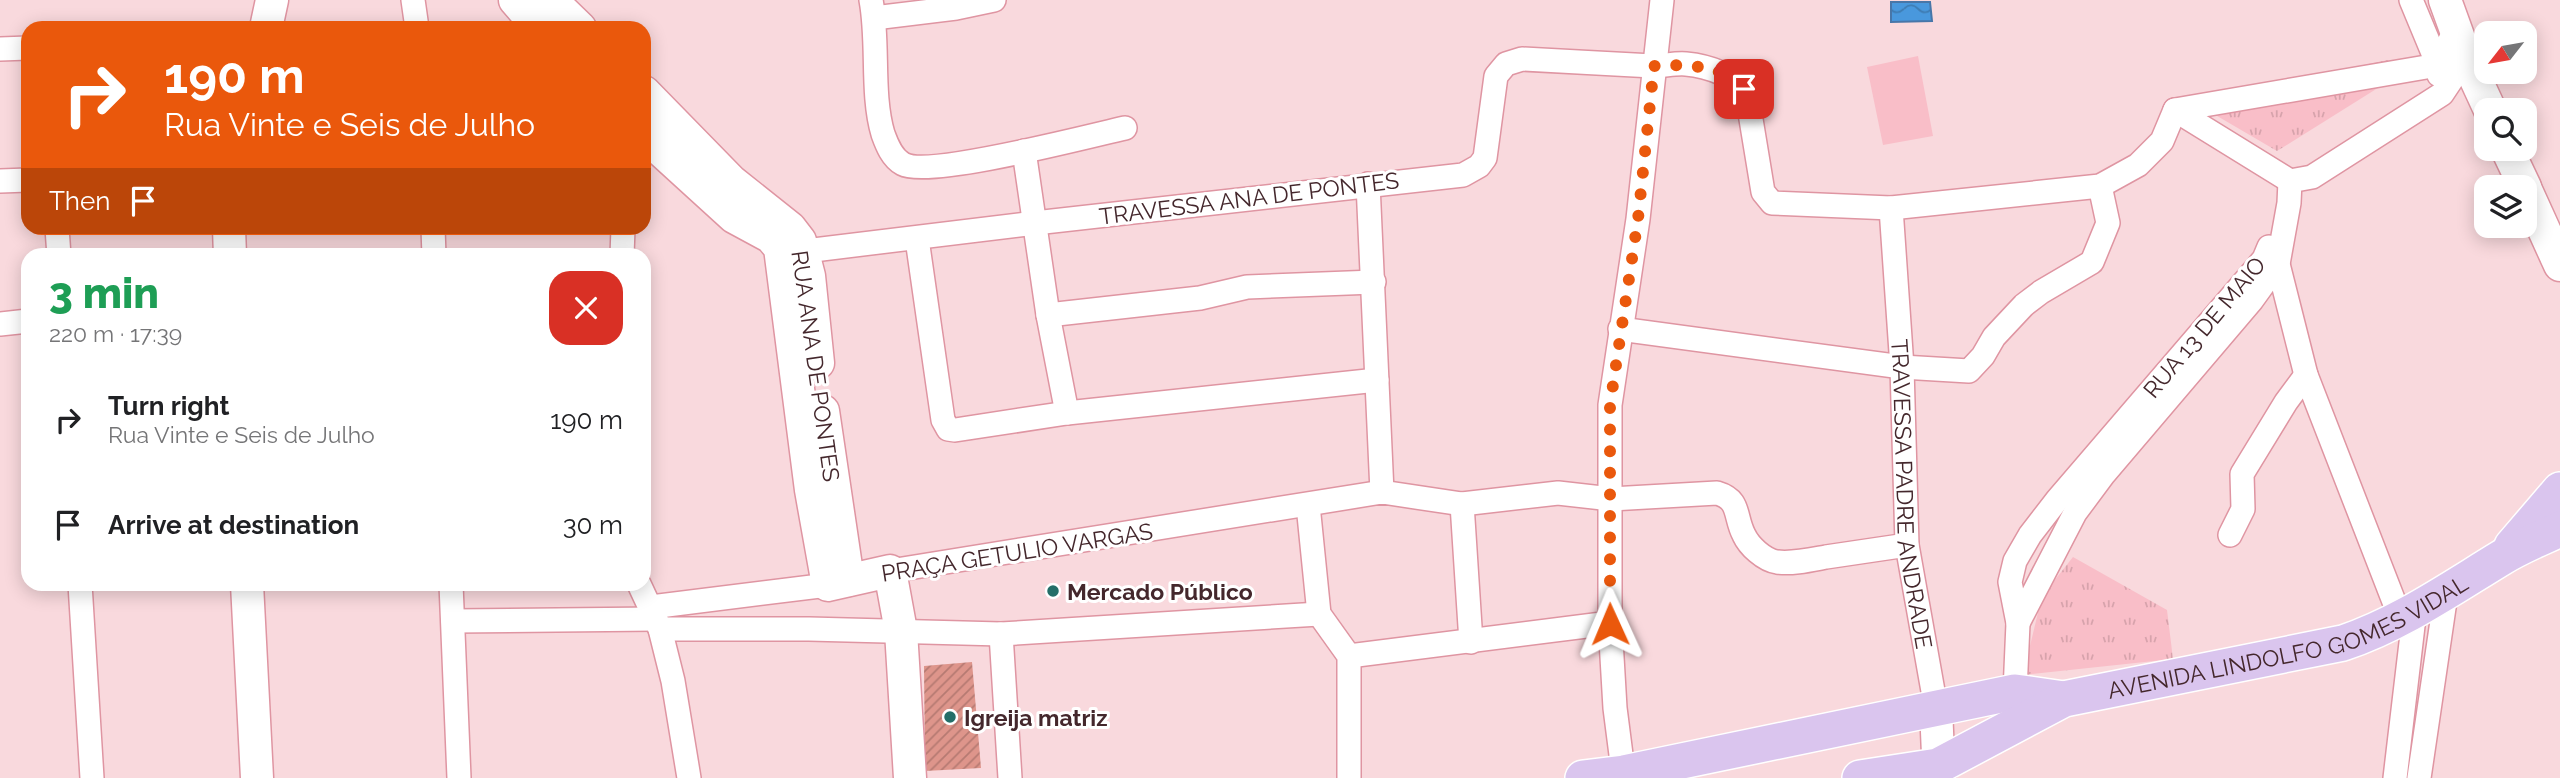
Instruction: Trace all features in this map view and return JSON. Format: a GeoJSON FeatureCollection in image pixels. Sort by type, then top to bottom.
{"type":"FeatureCollection","features":[{"type":"Feature","properties":{"kind":"main road"},"geometry":{"type":"LineString","coordinates":[[551,0],[573,21]]}},
{"type":"Feature","properties":{"kind":"main road"},"geometry":{"type":"LineString","coordinates":[[2445,0],[2453,51],[2482,98]]}},
{"type":"Feature","properties":{"kind":"main road","name":"RUA ANA DE PONTES"},"geometry":{"type":"LineString","coordinates":[[651,123],[656,144],[734,217],[771,237],[793,253],[810,490],[838,582]]}},
{"type":"Feature","properties":{"kind":"main road"},"geometry":{"type":"LineString","coordinates":[[2537,214],[2560,265]]}},
{"type":"Feature","properties":{"kind":"main road","name":"AVENIDA LINDOLFO GOMES VIDAL"},"geometry":{"type":"LineString","coordinates":[[2503,556],[2560,489]]}},
{"type":"Feature","properties":{"kind":"main road","name":"AVENIDA LINDOLFO GOMES VIDAL"},"geometry":{"type":"LineString","coordinates":[[1860,778],[1939,772],[2064,699],[2343,643],[2374,632],[2446,594],[2503,556],[2560,529]]}},
{"type":"Feature","properties":{"kind":"main road"},"geometry":{"type":"LineString","coordinates":[[890,571],[901,631],[910,778]]}},
{"type":"Feature","properties":{"kind":"main road","name":"PRAÇA GETULIO VARGAS"},"geometry":{"type":"LineString","coordinates":[[838,582],[890,571]]}},
{"type":"Feature","properties":{"kind":"main road"},"geometry":{"type":"LineString","coordinates":[[247,591],[257,778]]}},
{"type":"Feature","properties":{"kind":"main road","name":"AVENIDA LINDOLFO GOMES VIDAL"},"geometry":{"type":"LineString","coordinates":[[1583,778],[1624,776],[2015,692],[2064,699]]}},
{"type":"Feature","properties":{"kind":"main road","name":"TRAVESSA PADRE ANDRADE"},"geometry":{"type":"LineString","coordinates":[[1936,708],[1939,772]]}},
{"type":"Feature","properties":{"kind":"street"},"geometry":{"type":"LineString","coordinates":[[413,0],[416,21]]}},
{"type":"Feature","properties":{"kind":"street"},"geometry":{"type":"LineString","coordinates":[[994,0],[956,8],[873,9],[882,131],[891,153],[904,165],[928,168],[1024,151],[1125,128]]}},
{"type":"Feature","properties":{"kind":"street"},"geometry":{"type":"LineString","coordinates":[[1624,776],[1615,708],[1610,624],[1610,405],[1638,219],[1643,65],[1662,0]]}},
{"type":"Feature","properties":{"kind":"street"},"geometry":{"type":"LineString","coordinates":[[2411,0],[2453,51]]}},
{"type":"Feature","properties":{"kind":"street"},"geometry":{"type":"LineString","coordinates":[[0,49],[21,48]]}},
{"type":"Feature","properties":{"kind":"street"},"geometry":{"type":"LineString","coordinates":[[2175,110],[2290,192],[2442,94],[2453,51]]}},
{"type":"Feature","properties":{"kind":"street"},"geometry":{"type":"LineString","coordinates":[[2175,110],[2453,51]]}},
{"type":"Feature","properties":{"kind":"street","name":"TRAVESSA ANA DE PONTES"},"geometry":{"type":"LineString","coordinates":[[793,253],[1463,174],[1479,166],[1487,147],[1496,76],[1500,69],[1514,60],[1643,65]]}},
{"type":"Feature","properties":{"kind":"street"},"geometry":{"type":"LineString","coordinates":[[1643,65],[1685,64],[1708,69],[1731,78],[1744,89],[1763,192],[1772,203],[1891,208],[2100,186],[2146,158],[2162,141],[2175,110]]}},
{"type":"Feature","properties":{"kind":"street"},"geometry":{"type":"LineString","coordinates":[[1024,151],[1048,315],[1067,414]]}},
{"type":"Feature","properties":{"kind":"street"},"geometry":{"type":"LineString","coordinates":[[0,181],[21,180]]}},
{"type":"Feature","properties":{"kind":"street"},"geometry":{"type":"LineString","coordinates":[[1368,184],[1382,492]]}},
{"type":"Feature","properties":{"kind":"street"},"geometry":{"type":"LineString","coordinates":[[1620,329],[1902,367],[1969,371],[1983,356],[1994,337],[2024,306],[2041,292],[2092,262],[2108,223],[2100,186]]}},
{"type":"Feature","properties":{"kind":"street","name":"RUA 13 DE MAIO"},"geometry":{"type":"LineString","coordinates":[[2015,692],[2018,623],[2010,582],[2015,561],[2030,535],[2104,474],[2252,300],[2271,262],[2290,192]]}},
{"type":"Feature","properties":{"kind":"street","name":"TRAVESSA PADRE ANDRADE"},"geometry":{"type":"LineString","coordinates":[[1891,208],[1902,367],[1907,545],[1936,708]]}},
{"type":"Feature","properties":{"kind":"street"},"geometry":{"type":"LineString","coordinates":[[917,239],[943,420],[948,429],[1377,380]]}},
{"type":"Feature","properties":{"kind":"street"},"geometry":{"type":"LineString","coordinates":[[2271,262],[2306,375],[2408,613],[2395,778]]}},
{"type":"Feature","properties":{"kind":"street"},"geometry":{"type":"LineString","coordinates":[[1048,315],[1199,298],[1247,287],[1374,282]]}},
{"type":"Feature","properties":{"kind":"street"},"geometry":{"type":"LineString","coordinates":[[0,324],[21,322]]}},
{"type":"Feature","properties":{"kind":"street"},"geometry":{"type":"LineString","coordinates":[[2230,535],[2243,509],[2242,474],[2286,402],[2306,375]]}},
{"type":"Feature","properties":{"kind":"street","name":"PRAÇA GETULIO VARGAS"},"geometry":{"type":"LineString","coordinates":[[890,571],[1382,492],[1462,504],[1558,493],[1611,499],[1717,493],[1734,503],[1739,525],[1746,539],[1767,558],[1776,562],[1907,545]]}},
{"type":"Feature","properties":{"kind":"street"},"geometry":{"type":"LineString","coordinates":[[1462,504],[1471,642]]}},
{"type":"Feature","properties":{"kind":"street"},"geometry":{"type":"LineString","coordinates":[[1308,505],[1319,614],[1349,656],[1349,778]]}},
{"type":"Feature","properties":{"kind":"street","name":"RUA 13 DE MAIO"},"geometry":{"type":"LineString","coordinates":[[2018,623],[2066,507]]}},
{"type":"Feature","properties":{"kind":"street","name":"PRAÇA GETULIO VARGAS"},"geometry":{"type":"LineString","coordinates":[[656,618],[838,582]]}},
{"type":"Feature","properties":{"kind":"street"},"geometry":{"type":"LineString","coordinates":[[80,591],[92,778]]}},
{"type":"Feature","properties":{"kind":"street"},"geometry":{"type":"LineString","coordinates":[[451,591],[459,778]]}},
{"type":"Feature","properties":{"kind":"street"},"geometry":{"type":"LineString","coordinates":[[642,591],[656,618],[673,681],[690,778]]}},
{"type":"Feature","properties":{"kind":"street"},"geometry":{"type":"LineString","coordinates":[[2419,778],[2446,594]]}},
{"type":"Feature","properties":{"kind":"street","name":"PRAÇA GETULIO VARGAS"},"geometry":{"type":"LineString","coordinates":[[453,621],[656,618],[1001,634],[1319,614]]}},
{"type":"Feature","properties":{"kind":"street"},"geometry":{"type":"LineString","coordinates":[[1349,656],[1610,624]]}},
{"type":"Feature","properties":{"kind":"street"},"geometry":{"type":"LineString","coordinates":[[1001,634],[1010,778]]}},
{"type":"Feature","properties":{"kind":"green space"},"geometry":{"type":"Polygon","coordinates":[[[1918,56],[1933,136],[1883,145],[1867,67],[1918,56]]]}},
{"type":"Feature","properties":{"kind":"green space"},"geometry":{"type":"Polygon","coordinates":[[[2388,60],[2397,76],[2277,151],[2212,113],[2219,94],[2388,60]]]}},
{"type":"Feature","properties":{"kind":"green space"},"geometry":{"type":"Polygon","coordinates":[[[2073,557],[2167,610],[2173,659],[2023,675],[2042,596],[2073,557]]]}},
{"type":"Feature","properties":{"kind":"water"},"geometry":{"type":"Polygon","coordinates":[[[1891,2],[1930,2],[1932,21],[1891,22],[1891,2]]]}},
{"type":"Feature","properties":{"kind":"building","name":"Igreija matriz"},"geometry":{"type":"Polygon","coordinates":[[[972,662],[981,768],[925,771],[924,666],[972,662]]]}},
{"type":"Feature","properties":{"kind":"place","name":"Mercado Público"},"geometry":{"type":"Point","coordinates":[1053,591]}},
{"type":"Feature","properties":{"kind":"place","name":"Igreija matriz"},"geometry":{"type":"Point","coordinates":[950,717]}},
{"type":"Feature","properties":{"kind":"route"},"geometry":{"type":"LineString","coordinates":[[1610,624],[1610,405],[1638,219],[1654,66],[1685,64],[1708,69],[1731,78],[1744,89]]}}]}
